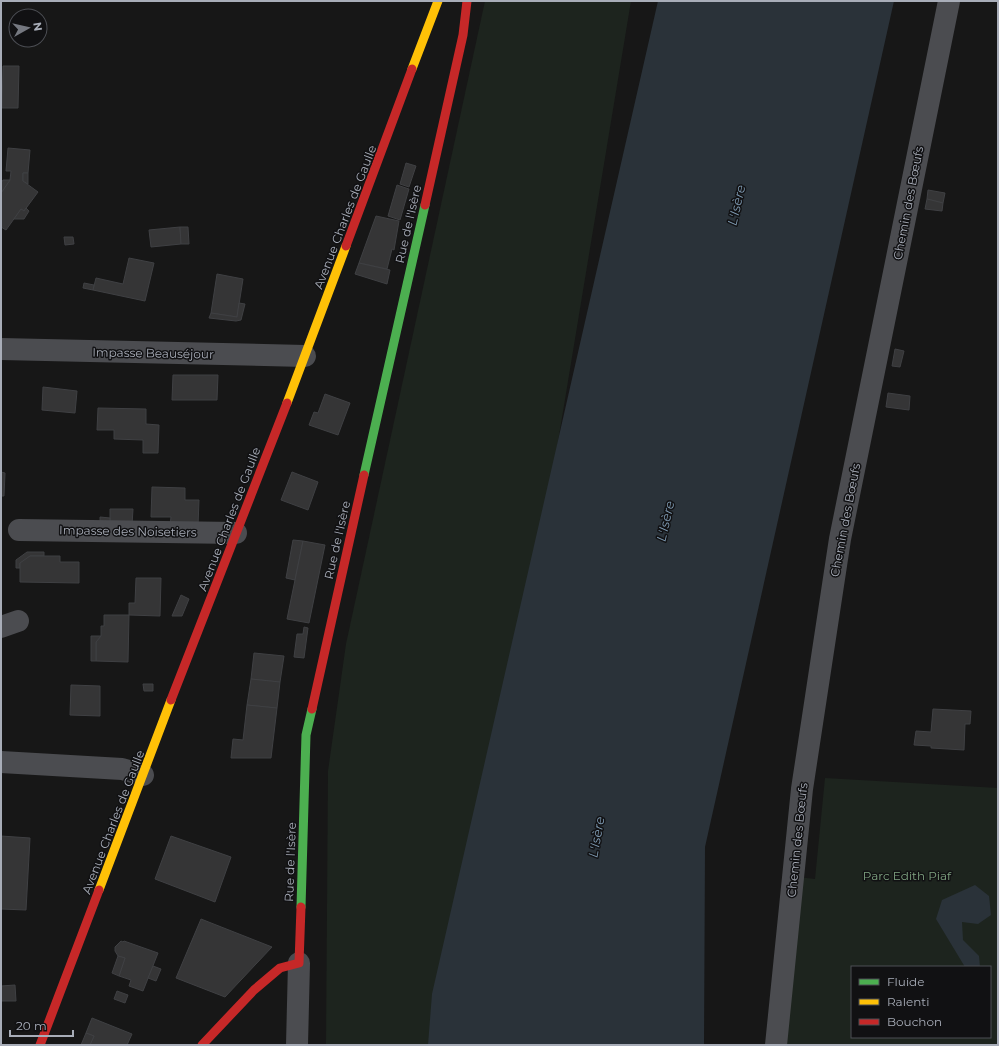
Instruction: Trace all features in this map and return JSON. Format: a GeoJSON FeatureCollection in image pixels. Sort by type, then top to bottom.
{"type":"FeatureCollection","features":[{"type":"Feature","properties":{"kind":"main road","name":"Avenue Charles de Gaulle"},"geometry":{"type":"LineString","coordinates":[[40,1045],[305,356],[438,1]]}},
{"type":"Feature","properties":{"kind":"main road","name":"Rue de l'Isère"},"geometry":{"type":"LineString","coordinates":[[300,964],[306,735],[463,35],[467,1]]}},
{"type":"Feature","properties":{"kind":"main road"},"geometry":{"type":"LineString","coordinates":[[202,1045],[254,990],[280,968],[300,964]]}},
{"type":"Feature","properties":{"kind":"street","name":"Chemin des Bœufs"},"geometry":{"type":"LineString","coordinates":[[776,1045],[802,789],[840,540],[949,1]]}},
{"type":"Feature","properties":{"kind":"street","name":"Impasse Beauséjour"},"geometry":{"type":"LineString","coordinates":[[1,349],[305,356]]}},
{"type":"Feature","properties":{"kind":"street","name":"Impasse des Noisetiers"},"geometry":{"type":"LineString","coordinates":[[19,530],[236,533]]}},
{"type":"Feature","properties":{"kind":"street"},"geometry":{"type":"LineString","coordinates":[[1,762],[122,769],[143,775]]}},
{"type":"Feature","properties":{"kind":"street"},"geometry":{"type":"LineString","coordinates":[[297,1045],[300,964]]}},
{"type":"Feature","properties":{"kind":"green space"},"geometry":{"type":"Polygon","coordinates":[[[485,1],[631,1],[458,1045],[326,1045],[328,771],[346,644],[485,1]]]}},
{"type":"Feature","properties":{"kind":"green space","name":"Parc Edith Piaf"},"geometry":{"type":"Polygon","coordinates":[[[825,778],[998,788],[998,1045],[781,1045],[798,877],[815,879],[825,778]]]}},
{"type":"Feature","properties":{"kind":"water","name":"L'Isère"},"geometry":{"type":"Polygon","coordinates":[[[658,1],[894,1],[705,847],[704,1045],[428,1045],[432,994],[658,1]]]}},
{"type":"Feature","properties":{"kind":"water"},"geometry":{"type":"Polygon","coordinates":[[[975,885],[989,896],[991,915],[978,924],[962,922],[963,940],[979,956],[980,966],[964,966],[936,919],[942,900],[975,885]]]}},
{"type":"Feature","properties":{"kind":"building"},"geometry":{"type":"Polygon","coordinates":[[[3,66],[19,66],[18,108],[2,108],[3,66]]]}},
{"type":"Feature","properties":{"kind":"building"},"geometry":{"type":"Polygon","coordinates":[[[8,148],[30,150],[28,173],[23,173],[23,181],[38,192],[24,211],[21,209],[6,230],[1,227],[1,193],[10,180],[11,171],[6,171],[8,148]]]}},
{"type":"Feature","properties":{"kind":"building"},"geometry":{"type":"Polygon","coordinates":[[[406,163],[416,166],[409,187],[400,184],[406,163]]]}},
{"type":"Feature","properties":{"kind":"building"},"geometry":{"type":"Polygon","coordinates":[[[23,173],[28,173],[28,184],[23,181],[23,173]]]}},
{"type":"Feature","properties":{"kind":"building"},"geometry":{"type":"Polygon","coordinates":[[[3,180],[10,180],[1,193],[1,183],[3,180]]]}},
{"type":"Feature","properties":{"kind":"building"},"geometry":{"type":"Polygon","coordinates":[[[397,185],[409,189],[400,220],[388,216],[397,185]]]}},
{"type":"Feature","properties":{"kind":"building"},"geometry":{"type":"Polygon","coordinates":[[[928,190],[945,193],[943,203],[927,199],[928,190]]]}},
{"type":"Feature","properties":{"kind":"building"},"geometry":{"type":"Polygon","coordinates":[[[927,199],[943,203],[942,211],[925,209],[927,199]]]}},
{"type":"Feature","properties":{"kind":"building"},"geometry":{"type":"Polygon","coordinates":[[[26,208],[29,211],[24,219],[14,219],[21,209],[24,211],[26,208]]]}},
{"type":"Feature","properties":{"kind":"building"},"geometry":{"type":"Polygon","coordinates":[[[376,216],[399,221],[394,250],[392,249],[387,269],[359,263],[376,216]]]}},
{"type":"Feature","properties":{"kind":"building"},"geometry":{"type":"Polygon","coordinates":[[[180,227],[181,244],[151,247],[149,230],[180,227]]]}},
{"type":"Feature","properties":{"kind":"building"},"geometry":{"type":"Polygon","coordinates":[[[180,227],[188,227],[189,244],[181,244],[180,227]]]}},
{"type":"Feature","properties":{"kind":"building"},"geometry":{"type":"Polygon","coordinates":[[[64,237],[73,237],[74,244],[65,245],[64,237]]]}},
{"type":"Feature","properties":{"kind":"building"},"geometry":{"type":"Polygon","coordinates":[[[129,258],[154,263],[145,301],[93,290],[96,278],[123,284],[129,258]]]}},
{"type":"Feature","properties":{"kind":"building"},"geometry":{"type":"Polygon","coordinates":[[[359,263],[390,270],[387,284],[355,274],[359,263]]]}},
{"type":"Feature","properties":{"kind":"building"},"geometry":{"type":"Polygon","coordinates":[[[217,274],[243,279],[237,317],[211,313],[217,274]]]}},
{"type":"Feature","properties":{"kind":"building"},"geometry":{"type":"Polygon","coordinates":[[[84,283],[94,285],[93,290],[83,288],[84,283]]]}},
{"type":"Feature","properties":{"kind":"building"},"geometry":{"type":"Polygon","coordinates":[[[239,303],[245,304],[241,320],[236,321],[209,318],[211,313],[237,317],[239,303]]]}},
{"type":"Feature","properties":{"kind":"building"},"geometry":{"type":"Polygon","coordinates":[[[895,349],[904,351],[900,367],[892,366],[895,349]]]}},
{"type":"Feature","properties":{"kind":"building"},"geometry":{"type":"Polygon","coordinates":[[[173,375],[218,375],[217,400],[172,400],[173,375]]]}},
{"type":"Feature","properties":{"kind":"building"},"geometry":{"type":"Polygon","coordinates":[[[43,387],[77,391],[75,413],[42,410],[43,387]]]}},
{"type":"Feature","properties":{"kind":"building"},"geometry":{"type":"Polygon","coordinates":[[[888,393],[910,396],[909,410],[886,407],[888,393]]]}},
{"type":"Feature","properties":{"kind":"building"},"geometry":{"type":"Polygon","coordinates":[[[325,394],[350,403],[338,435],[309,425],[314,412],[318,413],[325,394]]]}},
{"type":"Feature","properties":{"kind":"building"},"geometry":{"type":"Polygon","coordinates":[[[98,408],[146,409],[146,424],[159,425],[158,453],[143,453],[143,440],[114,439],[114,430],[97,430],[98,408]]]}},
{"type":"Feature","properties":{"kind":"building"},"geometry":{"type":"Polygon","coordinates":[[[1,472],[5,473],[4,496],[1,496],[1,472]]]}},
{"type":"Feature","properties":{"kind":"building"},"geometry":{"type":"Polygon","coordinates":[[[292,472],[318,482],[308,510],[281,500],[292,472]]]}},
{"type":"Feature","properties":{"kind":"building"},"geometry":{"type":"Polygon","coordinates":[[[152,487],[185,488],[185,500],[199,500],[198,526],[170,526],[171,517],[151,517],[152,487]]]}},
{"type":"Feature","properties":{"kind":"building"},"geometry":{"type":"Polygon","coordinates":[[[110,509],[133,509],[132,525],[110,525],[110,509]]]}},
{"type":"Feature","properties":{"kind":"building"},"geometry":{"type":"Polygon","coordinates":[[[100,517],[110,518],[110,525],[100,524],[100,517]]]}},
{"type":"Feature","properties":{"kind":"building"},"geometry":{"type":"Polygon","coordinates":[[[293,540],[303,541],[295,580],[286,578],[293,540]]]}},
{"type":"Feature","properties":{"kind":"building"},"geometry":{"type":"Polygon","coordinates":[[[303,541],[325,545],[309,623],[287,619],[303,541]]]}},
{"type":"Feature","properties":{"kind":"building"},"geometry":{"type":"Polygon","coordinates":[[[27,552],[44,552],[44,556],[30,556],[20,563],[20,568],[16,568],[16,560],[27,552]]]}},
{"type":"Feature","properties":{"kind":"building"},"geometry":{"type":"Polygon","coordinates":[[[30,556],[60,556],[60,562],[79,562],[79,583],[20,582],[20,563],[30,556]]]}},
{"type":"Feature","properties":{"kind":"building"},"geometry":{"type":"Polygon","coordinates":[[[136,578],[161,578],[160,616],[129,615],[129,603],[135,603],[136,578]]]}},
{"type":"Feature","properties":{"kind":"building"},"geometry":{"type":"Polygon","coordinates":[[[181,595],[189,599],[182,616],[172,616],[181,595]]]}},
{"type":"Feature","properties":{"kind":"building"},"geometry":{"type":"Polygon","coordinates":[[[104,615],[129,615],[128,662],[96,661],[96,642],[101,636],[101,626],[104,626],[104,615]]]}},
{"type":"Feature","properties":{"kind":"building"},"geometry":{"type":"Polygon","coordinates":[[[304,627],[308,628],[304,658],[294,657],[297,634],[303,634],[304,627]]]}},
{"type":"Feature","properties":{"kind":"building"},"geometry":{"type":"Polygon","coordinates":[[[91,636],[101,636],[96,642],[96,661],[91,661],[91,636]]]}},
{"type":"Feature","properties":{"kind":"building"},"geometry":{"type":"Polygon","coordinates":[[[254,653],[284,656],[280,682],[251,679],[254,653]]]}},
{"type":"Feature","properties":{"kind":"building"},"geometry":{"type":"Polygon","coordinates":[[[251,679],[280,682],[277,708],[247,705],[251,679]]]}},
{"type":"Feature","properties":{"kind":"building"},"geometry":{"type":"Polygon","coordinates":[[[143,684],[153,684],[153,691],[144,691],[143,684]]]}},
{"type":"Feature","properties":{"kind":"building"},"geometry":{"type":"Polygon","coordinates":[[[71,685],[100,686],[100,716],[70,715],[71,685]]]}},
{"type":"Feature","properties":{"kind":"building"},"geometry":{"type":"Polygon","coordinates":[[[247,705],[277,708],[271,758],[231,758],[233,739],[243,740],[247,705]]]}},
{"type":"Feature","properties":{"kind":"building"},"geometry":{"type":"Polygon","coordinates":[[[933,709],[971,711],[970,724],[965,724],[964,750],[931,748],[931,746],[914,745],[916,731],[931,732],[933,709]]]}},
{"type":"Feature","properties":{"kind":"building"},"geometry":{"type":"Polygon","coordinates":[[[1,836],[30,838],[26,910],[1,909],[1,836]]]}},
{"type":"Feature","properties":{"kind":"building"},"geometry":{"type":"Polygon","coordinates":[[[171,836],[231,857],[215,902],[155,879],[171,836]]]}},
{"type":"Feature","properties":{"kind":"building"},"geometry":{"type":"Polygon","coordinates":[[[201,919],[272,947],[225,997],[176,978],[201,919]]]}},
{"type":"Feature","properties":{"kind":"building"},"geometry":{"type":"Polygon","coordinates":[[[121,941],[158,953],[143,991],[129,986],[131,980],[119,976],[125,958],[118,956],[115,951],[115,947],[121,941]]]}},
{"type":"Feature","properties":{"kind":"building"},"geometry":{"type":"Polygon","coordinates":[[[118,956],[125,958],[119,976],[112,973],[118,956]]]}},
{"type":"Feature","properties":{"kind":"building"},"geometry":{"type":"Polygon","coordinates":[[[153,966],[161,969],[156,981],[148,978],[153,966]]]}},
{"type":"Feature","properties":{"kind":"building"},"geometry":{"type":"Polygon","coordinates":[[[15,985],[16,1001],[1,1001],[1,986],[15,985]]]}},
{"type":"Feature","properties":{"kind":"building"},"geometry":{"type":"Polygon","coordinates":[[[117,991],[128,995],[125,1003],[114,999],[117,991]]]}},
{"type":"Feature","properties":{"kind":"building"},"geometry":{"type":"Polygon","coordinates":[[[92,1018],[132,1034],[127,1045],[90,1045],[94,1036],[86,1033],[92,1018]]]}},
{"type":"Feature","properties":{"kind":"building"},"geometry":{"type":"Polygon","coordinates":[[[86,1033],[94,1036],[90,1045],[81,1045],[86,1033]]]}},
{"type":"Feature","properties":{"kind":"traffic: fast"},"geometry":{"type":"LineString","coordinates":[[364,475],[425,205]]}},
{"type":"Feature","properties":{"kind":"traffic: fast"},"geometry":{"type":"LineString","coordinates":[[301,907],[306,735],[312,709]]}},
{"type":"Feature","properties":{"kind":"traffic: slow"},"geometry":{"type":"LineString","coordinates":[[412,69],[438,1]]}},
{"type":"Feature","properties":{"kind":"traffic: slow"},"geometry":{"type":"LineString","coordinates":[[287,403],[346,246]]}},
{"type":"Feature","properties":{"kind":"traffic: slow"},"geometry":{"type":"LineString","coordinates":[[99,890],[171,700]]}},
{"type":"Feature","properties":{"kind":"traffic: jam"},"geometry":{"type":"LineString","coordinates":[[425,205],[463,35],[467,1]]}},
{"type":"Feature","properties":{"kind":"traffic: jam"},"geometry":{"type":"LineString","coordinates":[[346,246],[412,69]]}},
{"type":"Feature","properties":{"kind":"traffic: jam"},"geometry":{"type":"LineString","coordinates":[[171,700],[287,403]]}},
{"type":"Feature","properties":{"kind":"traffic: jam"},"geometry":{"type":"LineString","coordinates":[[312,709],[364,475]]}},
{"type":"Feature","properties":{"kind":"traffic: jam"},"geometry":{"type":"LineString","coordinates":[[40,1045],[99,890]]}},
{"type":"Feature","properties":{"kind":"traffic: jam"},"geometry":{"type":"LineString","coordinates":[[202,1045],[254,990],[280,968],[299,963],[301,907]]}}]}
